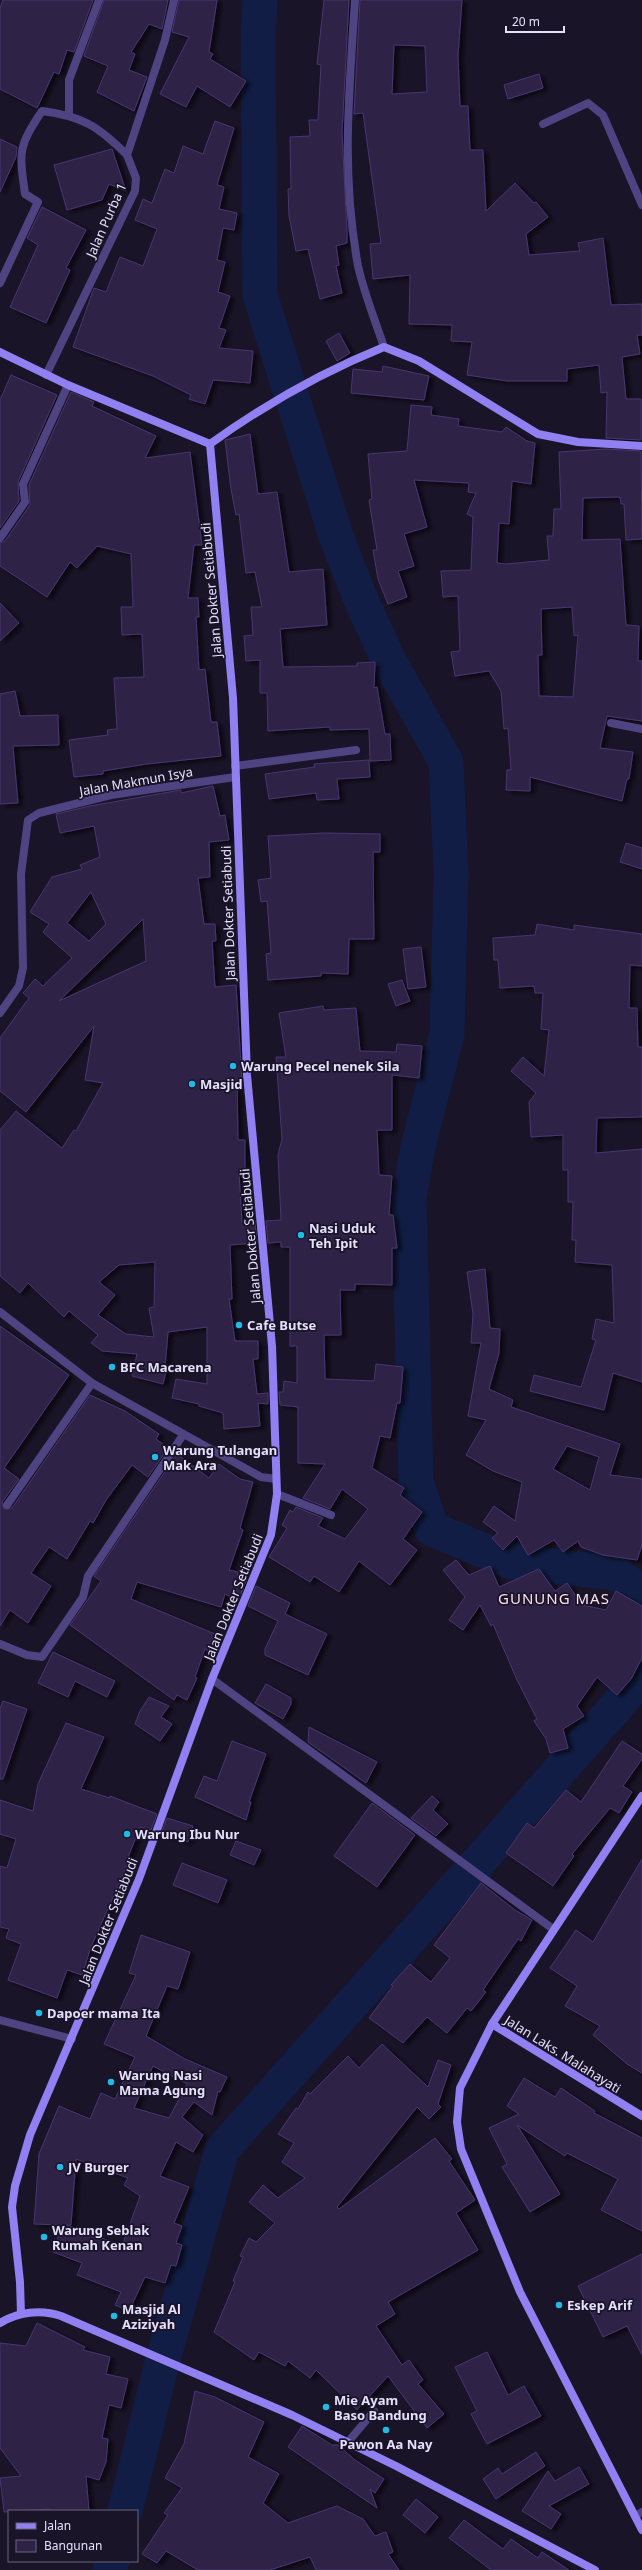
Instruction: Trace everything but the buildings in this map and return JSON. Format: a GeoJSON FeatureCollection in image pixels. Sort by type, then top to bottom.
{"type":"FeatureCollection","features":[{"type":"Feature","properties":{"kind":"street"},"geometry":{"type":"LineString","coordinates":[[70,114],[69,80],[99,0]]}},
{"type":"Feature","properties":{"kind":"street"},"geometry":{"type":"LineString","coordinates":[[0,283],[38,202],[25,194],[20,159],[24,137],[42,111],[70,114],[108,136],[127,155],[165,40],[174,0]]}},
{"type":"Feature","properties":{"kind":"street"},"geometry":{"type":"LineString","coordinates":[[355,0],[346,168],[350,213],[364,288],[384,347]]}},
{"type":"Feature","properties":{"kind":"street"},"geometry":{"type":"LineString","coordinates":[[542,124],[588,103],[603,115],[642,205]]}},
{"type":"Feature","properties":{"kind":"street","name":"Jalan Purba 1"},"geometry":{"type":"LineString","coordinates":[[46,375],[135,191],[136,178],[127,155]]}},
{"type":"Feature","properties":{"kind":"street"},"geometry":{"type":"LineString","coordinates":[[0,352],[68,385],[210,444],[242,421],[340,364],[384,347],[420,361],[538,434],[578,442],[642,446]]}},
{"type":"Feature","properties":{"kind":"street"},"geometry":{"type":"LineString","coordinates":[[0,538],[25,502],[23,484],[68,385]]}},
{"type":"Feature","properties":{"kind":"street","name":"Jalan Dokter Setiabudi"},"geometry":{"type":"LineString","coordinates":[[21,2314],[20,2282],[12,2207],[15,2186],[30,2135],[139,1879],[212,1679],[272,1535],[276,1478],[272,1346],[246,1075],[233,698],[210,444]]}},
{"type":"Feature","properties":{"kind":"street"},"geometry":{"type":"LineString","coordinates":[[611,723],[642,730]]}},
{"type":"Feature","properties":{"kind":"street"},"geometry":{"type":"LineString","coordinates":[[235,766],[356,750]]}},
{"type":"Feature","properties":{"kind":"street","name":"Jalan Makmun Isya"},"geometry":{"type":"LineString","coordinates":[[0,1013],[19,986],[23,968],[21,874],[28,820],[39,813],[111,794],[235,777]]}},
{"type":"Feature","properties":{"kind":"street"},"geometry":{"type":"LineString","coordinates":[[0,1312],[92,1383],[183,1435],[261,1477],[276,1478]]}},
{"type":"Feature","properties":{"kind":"street"},"geometry":{"type":"LineString","coordinates":[[7,1505],[92,1383]]}},
{"type":"Feature","properties":{"kind":"street"},"geometry":{"type":"LineString","coordinates":[[0,1644],[27,1655],[42,1657],[83,1597],[88,1576],[183,1435]]}},
{"type":"Feature","properties":{"kind":"street"},"geometry":{"type":"LineString","coordinates":[[276,1494],[331,1515]]}},
{"type":"Feature","properties":{"kind":"street"},"geometry":{"type":"LineString","coordinates":[[212,1679],[553,1929]]}},
{"type":"Feature","properties":{"kind":"street"},"geometry":{"type":"LineString","coordinates":[[642,1796],[553,1929],[492,2024],[460,2088],[457,2122],[461,2149],[520,2292],[638,2514],[642,2530]]}},
{"type":"Feature","properties":{"kind":"street"},"geometry":{"type":"LineString","coordinates":[[0,2020],[72,2039]]}},
{"type":"Feature","properties":{"kind":"street","name":"Jalan Laks. Malahayati"},"geometry":{"type":"LineString","coordinates":[[492,2024],[642,2116]]}},
{"type":"Feature","properties":{"kind":"street"},"geometry":{"type":"LineString","coordinates":[[0,2324],[21,2314],[56,2314],[292,2415],[348,2442],[595,2570]]}},
{"type":"Feature","properties":{"kind":"street"},"geometry":{"type":"LineString","coordinates":[[348,2442],[374,2411]]}},
{"type":"Feature","properties":{"kind":"waterway"},"geometry":{"type":"LineString","coordinates":[[260,0],[258,34],[260,295],[336,536],[359,595],[388,659],[446,762],[451,874],[447,1034],[418,1147],[409,1198],[416,1481],[432,1529],[509,1561],[615,1573],[642,1592]]}},
{"type":"Feature","properties":{"kind":"waterway"},"geometry":{"type":"LineString","coordinates":[[125,2510],[162,2363],[222,2150],[642,1678]]}},
{"type":"Feature","properties":{"kind":"waterway"},"geometry":{"type":"LineString","coordinates":[[110,2570],[112,2562]]}},
{"type":"Feature","properties":{"kind":"place","name":"Warung Pecel nenek Sila"},"geometry":{"type":"Point","coordinates":[233,1066]}},
{"type":"Feature","properties":{"kind":"place","name":"Masjid"},"geometry":{"type":"Point","coordinates":[192,1084]}},
{"type":"Feature","properties":{"kind":"place","name":"Nasi Uduk Teh Ipit"},"geometry":{"type":"Point","coordinates":[301,1235]}},
{"type":"Feature","properties":{"kind":"place","name":"Cafe Butse"},"geometry":{"type":"Point","coordinates":[239,1325]}},
{"type":"Feature","properties":{"kind":"place","name":"BFC Macarena"},"geometry":{"type":"Point","coordinates":[112,1367]}},
{"type":"Feature","properties":{"kind":"place","name":"Warung Tulangan Mak Ara"},"geometry":{"type":"Point","coordinates":[155,1457]}},
{"type":"Feature","properties":{"kind":"place","name":"Warung Ibu Nur"},"geometry":{"type":"Point","coordinates":[127,1834]}},
{"type":"Feature","properties":{"kind":"place","name":"Dapoer mama Ita"},"geometry":{"type":"Point","coordinates":[39,2013]}},
{"type":"Feature","properties":{"kind":"place","name":"Warung Nasi Mama Agung"},"geometry":{"type":"Point","coordinates":[111,2082]}},
{"type":"Feature","properties":{"kind":"place","name":"JV Burger"},"geometry":{"type":"Point","coordinates":[60,2167]}},
{"type":"Feature","properties":{"kind":"place","name":"Warung Seblak Rumah Kenan"},"geometry":{"type":"Point","coordinates":[44,2237]}},
{"type":"Feature","properties":{"kind":"place","name":"Eskep Arif"},"geometry":{"type":"Point","coordinates":[559,2305]}},
{"type":"Feature","properties":{"kind":"place","name":"Masjid Al Aziziyah"},"geometry":{"type":"Point","coordinates":[114,2316]}},
{"type":"Feature","properties":{"kind":"place","name":"Mie Ayam Baso Bandung"},"geometry":{"type":"Point","coordinates":[326,2407]}},
{"type":"Feature","properties":{"kind":"place","name":"Pawon Aa Nay"},"geometry":{"type":"Point","coordinates":[386,2430]}},
{"type":"Feature","properties":{"kind":"district","name":"GUNUNG MAS"},"geometry":{"type":"Point","coordinates":[554,1598]}}]}
